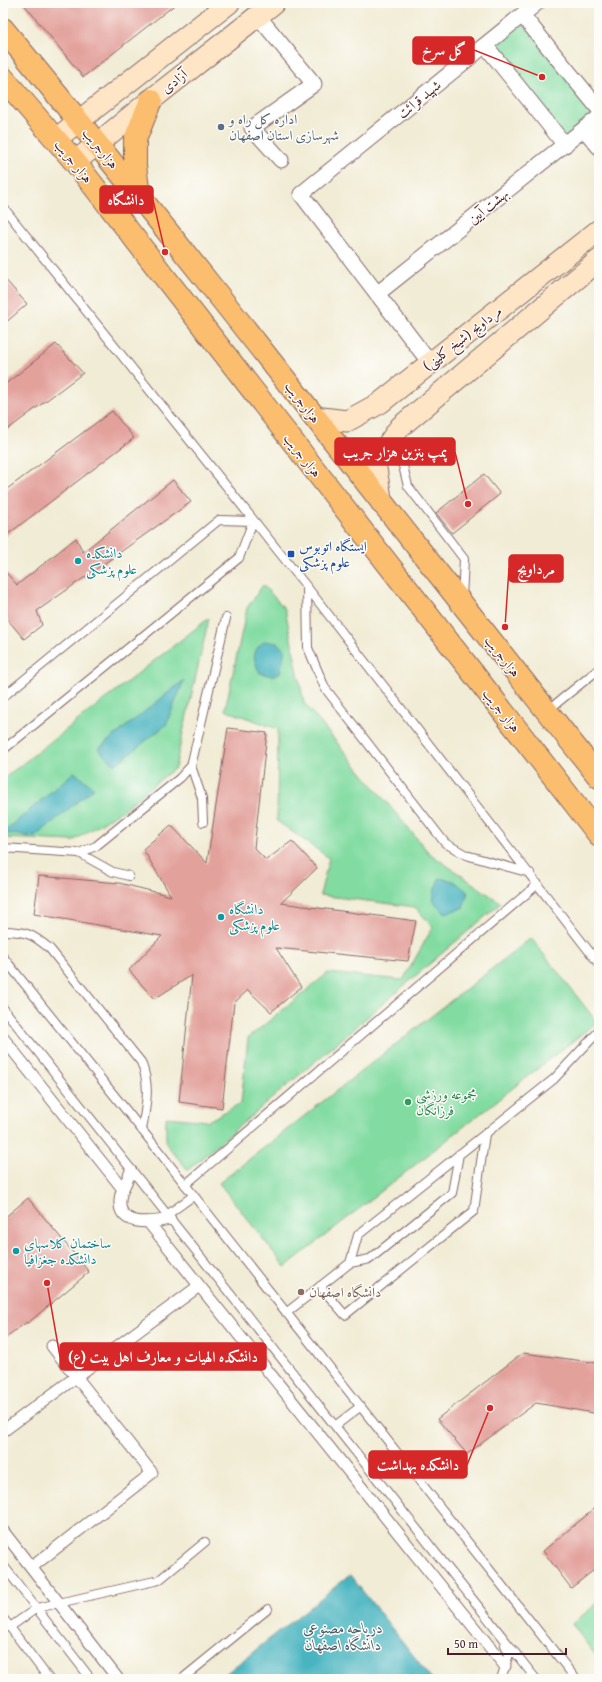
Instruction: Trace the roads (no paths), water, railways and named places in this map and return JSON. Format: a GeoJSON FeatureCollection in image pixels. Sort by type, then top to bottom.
{"type":"FeatureCollection","features":[{"type":"Feature","properties":{"kind":"main road","name":"آزادی"},"geometry":{"type":"LineString","coordinates":[[56,139],[78,120],[229,3]]}},
{"type":"Feature","properties":{"kind":"main road","name":"آزادی"},"geometry":{"type":"LineString","coordinates":[[75,162],[150,100],[266,9]]}},
{"type":"Feature","properties":{"kind":"main road","name":"هزارجریب"},"geometry":{"type":"LineString","coordinates":[[3,29],[139,195],[599,778]]}},
{"type":"Feature","properties":{"kind":"main road","name":"هزار جریب"},"geometry":{"type":"LineString","coordinates":[[3,78],[75,162],[599,835]]}},
{"type":"Feature","properties":{"kind":"main road"},"geometry":{"type":"LineString","coordinates":[[139,195],[135,166],[135,140],[150,100]]}},
{"type":"Feature","properties":{"kind":"main road","name":"مرداویج (شیخ کلینی)"},"geometry":{"type":"LineString","coordinates":[[314,417],[347,421],[380,404],[599,230]]}},
{"type":"Feature","properties":{"kind":"main road","name":"مرداویج (شیخ کلینی)"},"geometry":{"type":"LineString","coordinates":[[382,504],[375,463],[400,427],[599,260]]}},
{"type":"Feature","properties":{"kind":"main road"},"geometry":{"type":"LineString","coordinates":[[557,263],[571,282]]}},
{"type":"Feature","properties":{"kind":"street","name":"شهید قرائت"},"geometry":{"type":"LineString","coordinates":[[377,294],[301,194],[537,3]]}},
{"type":"Feature","properties":{"kind":"street"},"geometry":{"type":"LineString","coordinates":[[266,9],[314,84],[252,128],[281,160]]}},
{"type":"Feature","properties":{"kind":"street"},"geometry":{"type":"LineString","coordinates":[[522,15],[599,110]]}},
{"type":"Feature","properties":{"kind":"street"},"geometry":{"type":"LineString","coordinates":[[485,45],[566,144]]}},
{"type":"Feature","properties":{"kind":"street","name":"بهشت آیین"},"geometry":{"type":"LineString","coordinates":[[377,294],[599,117]]}},
{"type":"Feature","properties":{"kind":"street"},"geometry":{"type":"LineString","coordinates":[[584,129],[599,147]]}},
{"type":"Feature","properties":{"kind":"street"},"geometry":{"type":"LineString","coordinates":[[377,294],[430,363]]}},
{"type":"Feature","properties":{"kind":"street"},"geometry":{"type":"LineString","coordinates":[[3,1038],[123,1189]]}},
{"type":"Feature","properties":{"kind":"street"},"geometry":{"type":"LineString","coordinates":[[131,1171],[123,1189],[120,1205],[123,1214],[131,1221],[149,1223],[168,1217]]}},
{"type":"Feature","properties":{"kind":"street"},"geometry":{"type":"LineString","coordinates":[[149,1223],[505,1666]]}},
{"type":"Feature","properties":{"kind":"street"},"geometry":{"type":"LineString","coordinates":[[3,1431],[199,1286]]}},
{"type":"Feature","properties":{"kind":"street"},"geometry":{"type":"LineString","coordinates":[[32,1567],[152,1473],[52,1346]]}},
{"type":"Feature","properties":{"kind":"street"},"geometry":{"type":"LineString","coordinates":[[3,1530],[118,1679]]}},
{"type":"Feature","properties":{"kind":"lane"},"geometry":{"type":"LineString","coordinates":[[3,207],[307,587],[599,964]]}},
{"type":"Feature","properties":{"kind":"lane"},"geometry":{"type":"LineString","coordinates":[[395,434],[408,486],[464,559],[462,605]]}},
{"type":"Feature","properties":{"kind":"lane"},"geometry":{"type":"LineString","coordinates":[[3,697],[219,520],[253,521]]}},
{"type":"Feature","properties":{"kind":"lane"},"geometry":{"type":"LineString","coordinates":[[3,750],[239,558],[253,521]]}},
{"type":"Feature","properties":{"kind":"lane"},"geometry":{"type":"LineString","coordinates":[[307,587],[308,648],[325,688],[445,843],[466,855],[530,873]]}},
{"type":"Feature","properties":{"kind":"lane"},"geometry":{"type":"LineString","coordinates":[[79,853],[96,846],[180,778],[191,766],[226,618]]}},
{"type":"Feature","properties":{"kind":"lane"},"geometry":{"type":"LineString","coordinates":[[547,712],[599,669]]}},
{"type":"Feature","properties":{"kind":"lane"},"geometry":{"type":"LineString","coordinates":[[191,766],[202,798],[203,822]]}},
{"type":"Feature","properties":{"kind":"lane"},"geometry":{"type":"LineString","coordinates":[[3,848],[79,853],[113,872],[129,876]]}},
{"type":"Feature","properties":{"kind":"lane"},"geometry":{"type":"LineString","coordinates":[[185,1185],[538,884]]}},
{"type":"Feature","properties":{"kind":"lane"},"geometry":{"type":"LineString","coordinates":[[3,931],[23,931],[38,938],[50,949],[141,1062],[147,1077],[147,1092],[142,1130]]}},
{"type":"Feature","properties":{"kind":"lane"},"geometry":{"type":"LineString","coordinates":[[3,958],[142,1130],[576,1679]]}},
{"type":"Feature","properties":{"kind":"lane"},"geometry":{"type":"LineString","coordinates":[[3,1008],[536,1679]]}},
{"type":"Feature","properties":{"kind":"lane"},"geometry":{"type":"LineString","coordinates":[[350,1263],[358,1235],[554,1079],[599,1031]]}},
{"type":"Feature","properties":{"kind":"lane"},"geometry":{"type":"LineString","coordinates":[[320,1286],[345,1315],[474,1211],[485,1134]]}},
{"type":"Feature","properties":{"kind":"lane"},"geometry":{"type":"LineString","coordinates":[[286,1313],[350,1263],[370,1259],[452,1193],[459,1154]]}},
{"type":"Feature","properties":{"kind":"lane"},"geometry":{"type":"LineString","coordinates":[[168,1217],[193,1196]]}},
{"type":"Feature","properties":{"kind":"lane"},"geometry":{"type":"LineString","coordinates":[[334,1426],[361,1406]]}},
{"type":"Feature","properties":{"kind":"lane"},"geometry":{"type":"LineString","coordinates":[[10,1627],[37,1608],[159,1580],[206,1542]]}},
{"type":"Feature","properties":{"kind":"lane"},"geometry":{"type":"LineString","coordinates":[[3,1564],[91,1679]]}},
{"type":"Feature","properties":{"kind":"lane"},"geometry":{"type":"LineString","coordinates":[[182,1679],[268,1609]]}},
{"type":"Feature","properties":{"kind":"lane"},"geometry":{"type":"LineString","coordinates":[[3,1618],[49,1679]]}},
{"type":"Feature","properties":{"kind":"lane"},"geometry":{"type":"LineString","coordinates":[[500,1633],[509,1654],[501,1679]]}},
{"type":"Feature","properties":{"kind":"water"},"geometry":{"type":"Polygon","coordinates":[[[265,641],[277,643],[285,650],[280,673],[272,676],[260,673],[255,659],[256,651],[265,641]]]}},
{"type":"Feature","properties":{"kind":"water"},"geometry":{"type":"Polygon","coordinates":[[[184,680],[166,725],[115,765],[98,749],[184,680]]]}},
{"type":"Feature","properties":{"kind":"water"},"geometry":{"type":"Polygon","coordinates":[[[74,772],[94,788],[35,837],[3,833],[74,772]]]}},
{"type":"Feature","properties":{"kind":"water"},"geometry":{"type":"Polygon","coordinates":[[[439,878],[454,881],[468,892],[463,908],[445,913],[433,901],[439,878]]]}},
{"type":"Feature","properties":{"kind":"water","name":"دریاچه مصنوعی دانشگاه اصفهان"},"geometry":{"type":"Polygon","coordinates":[[[350,1575],[432,1679],[219,1679],[350,1575]]]}},
{"type":"Feature","properties":{"kind":"place","name":"گل سرخ"},"geometry":{"type":"Point","coordinates":[542,77]}},
{"type":"Feature","properties":{"kind":"place","name":"اداره کل راه و شهرسازی استان اصفهان"},"geometry":{"type":"Point","coordinates":[221,127]}},
{"type":"Feature","properties":{"kind":"place","name":"دانشگاه"},"geometry":{"type":"Point","coordinates":[165,252]}},
{"type":"Feature","properties":{"kind":"place","name":"پمپ بنزین هزار جریب"},"geometry":{"type":"Point","coordinates":[468,504]}},
{"type":"Feature","properties":{"kind":"place","name":"ایستگاه اتوبوس علوم پزشکی"},"geometry":{"type":"Point","coordinates":[291,554]}},
{"type":"Feature","properties":{"kind":"place","name":"دانشکده علوم پزشکی"},"geometry":{"type":"Point","coordinates":[78,561]}},
{"type":"Feature","properties":{"kind":"place","name":"مرداویج"},"geometry":{"type":"Point","coordinates":[505,627]}},
{"type":"Feature","properties":{"kind":"place","name":"دانشگاه علوم پزشکی"},"geometry":{"type":"Point","coordinates":[221,917]}},
{"type":"Feature","properties":{"kind":"place","name":"مجموعه ورزشی فرزانگان"},"geometry":{"type":"Point","coordinates":[408,1102]}},
{"type":"Feature","properties":{"kind":"place","name":"ساختمان کلاسهای دانشکده جغزافیا"},"geometry":{"type":"Point","coordinates":[16,1251]}},
{"type":"Feature","properties":{"kind":"place","name":"دانشکده الهیات و معارف اهل بیت (ع)"},"geometry":{"type":"Point","coordinates":[47,1283]}},
{"type":"Feature","properties":{"kind":"place","name":"دانشگاه اصفهان"},"geometry":{"type":"Point","coordinates":[301,1292]}},
{"type":"Feature","properties":{"kind":"place","name":"دانشکده بهداشت"},"geometry":{"type":"Point","coordinates":[490,1408]}}]}
